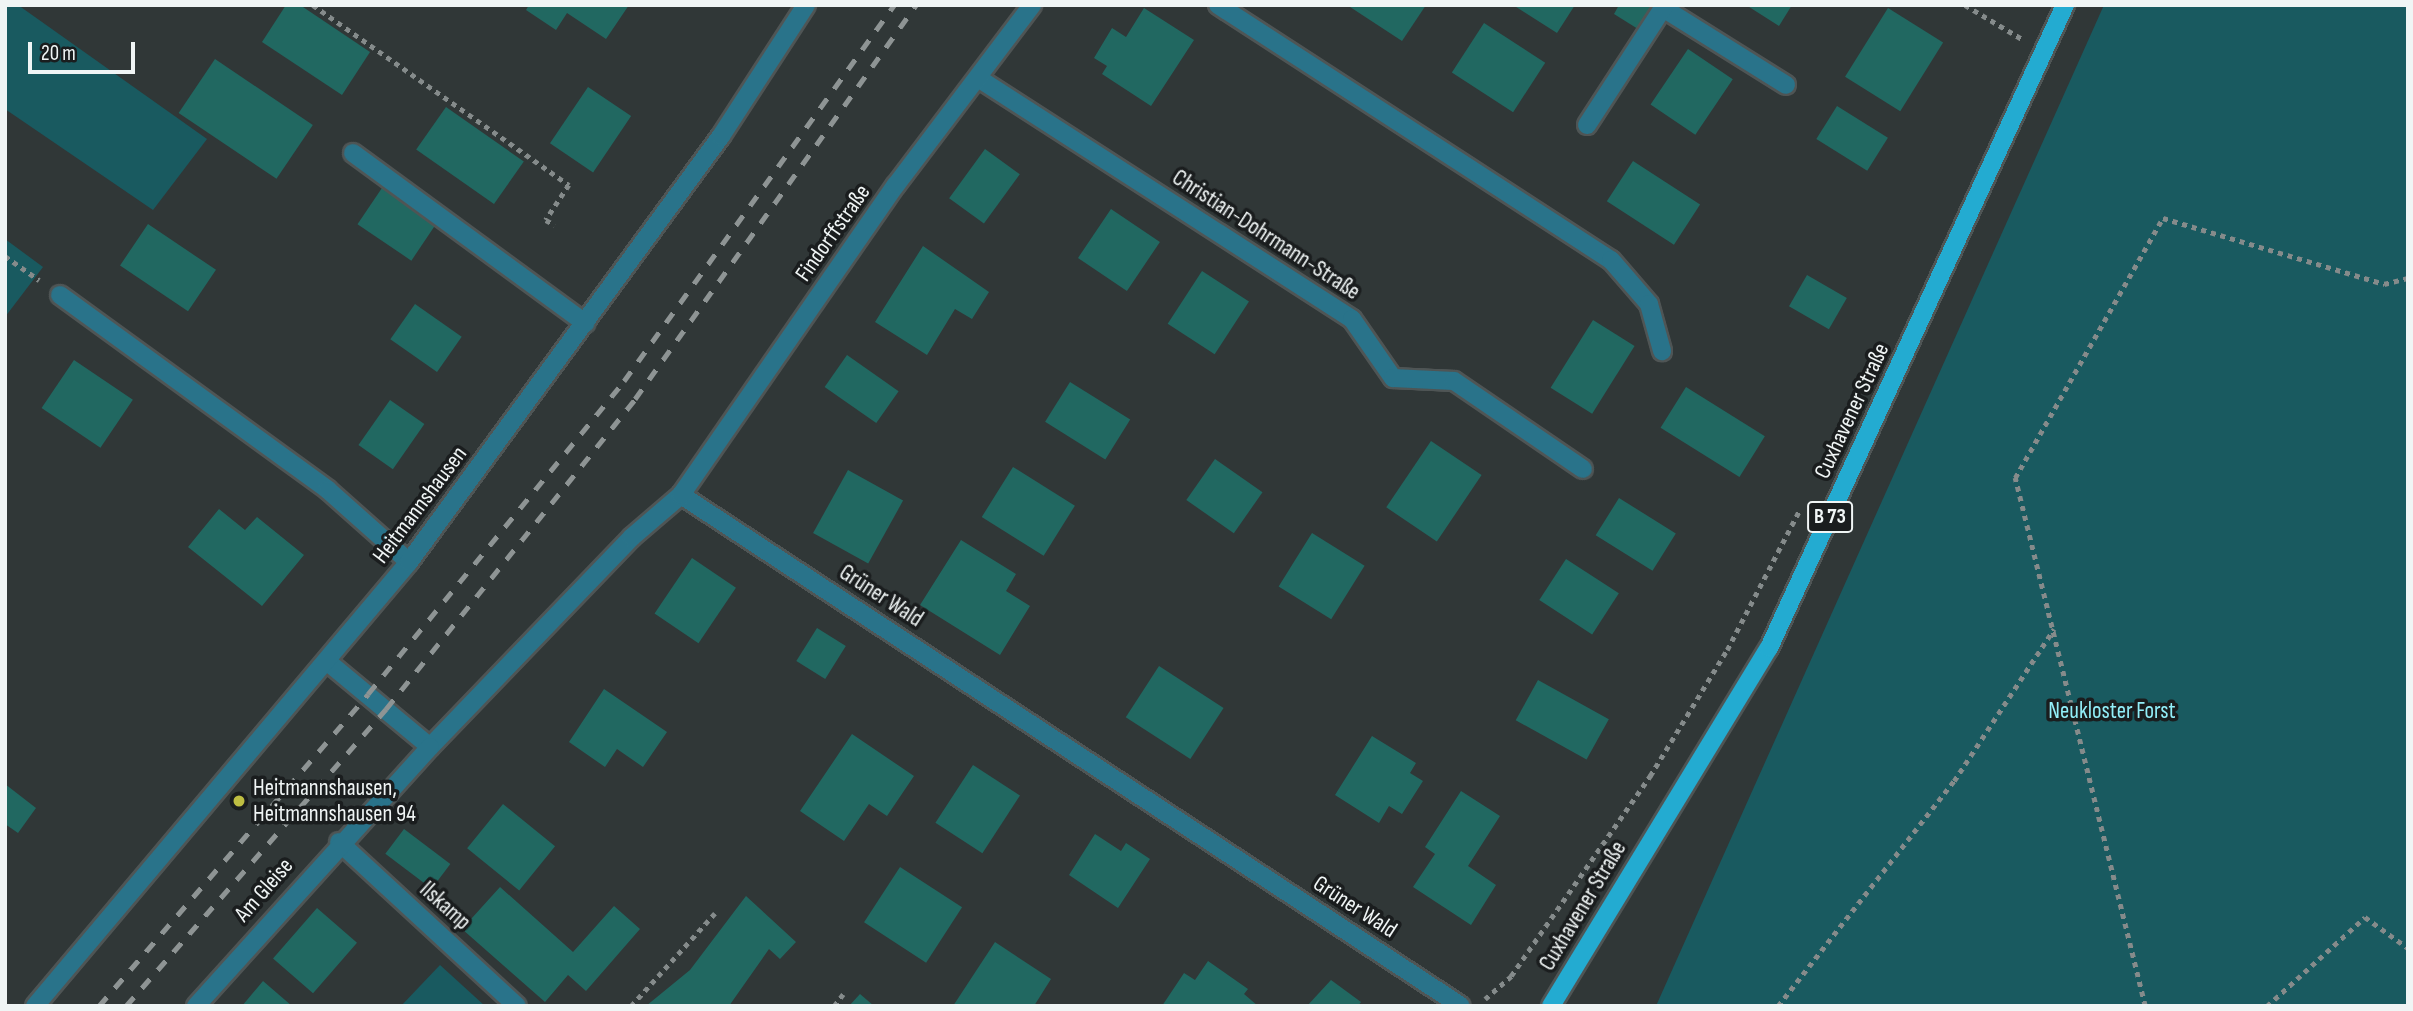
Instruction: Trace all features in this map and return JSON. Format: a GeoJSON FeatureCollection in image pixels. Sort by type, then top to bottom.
{"type":"FeatureCollection","features":[{"type":"Feature","properties":{"kind":"main road","name":"Cuxhavener Straße"},"geometry":{"type":"LineString","coordinates":[[1551,1006],[1769,648],[2065,5]]}},
{"type":"Feature","properties":{"kind":"street","name":"Heitmannshausen"},"geometry":{"type":"LineString","coordinates":[[35,1006],[329,663],[409,562],[585,323],[806,5]]}},
{"type":"Feature","properties":{"kind":"street","name":"Findorffstraße"},"geometry":{"type":"LineString","coordinates":[[681,495],[896,185],[981,80],[1032,5]]}},
{"type":"Feature","properties":{"kind":"street"},"geometry":{"type":"LineString","coordinates":[[1218,5],[1611,260],[1649,304],[1662,351]]}},
{"type":"Feature","properties":{"kind":"street"},"geometry":{"type":"LineString","coordinates":[[1587,125],[1664,7],[1786,85]]}},
{"type":"Feature","properties":{"kind":"street","name":"Christian-Dohrmann-Straße"},"geometry":{"type":"LineString","coordinates":[[981,80],[1352,318],[1393,378],[1454,381],[1583,469]]}},
{"type":"Feature","properties":{"kind":"street"},"geometry":{"type":"LineString","coordinates":[[353,153],[585,323]]}},
{"type":"Feature","properties":{"kind":"street"},"geometry":{"type":"LineString","coordinates":[[60,295],[328,490],[409,562]]}},
{"type":"Feature","properties":{"kind":"street"},"geometry":{"type":"LineString","coordinates":[[329,663],[430,747],[632,537],[681,495]]}},
{"type":"Feature","properties":{"kind":"street","name":"Grüner Wald"},"geometry":{"type":"LineString","coordinates":[[681,495],[1461,1006]]}},
{"type":"Feature","properties":{"kind":"street","name":"Am Gleise"},"geometry":{"type":"LineString","coordinates":[[196,1006],[339,842],[430,747]]}},
{"type":"Feature","properties":{"kind":"street","name":"Ilskamp"},"geometry":{"type":"LineString","coordinates":[[339,842],[517,1006]]}},
{"type":"Feature","properties":{"kind":"path"},"geometry":{"type":"LineString","coordinates":[[313,5],[569,185],[547,220],[555,225]]}},
{"type":"Feature","properties":{"kind":"path"},"geometry":{"type":"LineString","coordinates":[[1965,5],[2022,39]]}},
{"type":"Feature","properties":{"kind":"path"},"geometry":{"type":"LineString","coordinates":[[2016,51],[2026,28]]}},
{"type":"Feature","properties":{"kind":"path"},"geometry":{"type":"LineString","coordinates":[[2145,1006],[2015,478],[2163,218],[2384,285],[2408,278]]}},
{"type":"Feature","properties":{"kind":"path"},"geometry":{"type":"LineString","coordinates":[[5,256],[60,295]]}},
{"type":"Feature","properties":{"kind":"path"},"geometry":{"type":"LineString","coordinates":[[1480,1006],[1511,976],[1650,776],[1727,650],[1804,502]]}},
{"type":"Feature","properties":{"kind":"path"},"geometry":{"type":"LineString","coordinates":[[1778,1006],[1954,781],[2053,629]]}},
{"type":"Feature","properties":{"kind":"path"},"geometry":{"type":"LineString","coordinates":[[631,1006],[715,913]]}},
{"type":"Feature","properties":{"kind":"path"},"geometry":{"type":"LineString","coordinates":[[2267,1006],[2365,917],[2408,948]]}},
{"type":"Feature","properties":{"kind":"path"},"geometry":{"type":"LineString","coordinates":[[834,1006],[844,994]]}},
{"type":"Feature","properties":{"kind":"green space"},"geometry":{"type":"Polygon","coordinates":[[[5,5],[18,5],[207,139],[153,210],[5,109],[5,5]]]}},
{"type":"Feature","properties":{"kind":"green space","name":"Neukloster Forst"},"geometry":{"type":"Polygon","coordinates":[[[2104,5],[2408,5],[2408,1006],[1656,1006],[2104,5]]]}},
{"type":"Feature","properties":{"kind":"green space"},"geometry":{"type":"Polygon","coordinates":[[[5,239],[43,267],[5,317],[5,239]]]}},
{"type":"Feature","properties":{"kind":"green space"},"geometry":{"type":"Polygon","coordinates":[[[440,965],[485,1006],[401,1006],[440,965]]]}},
{"type":"Feature","properties":{"kind":"building"},"geometry":{"type":"Polygon","coordinates":[[[286,5],[300,5],[370,52],[342,95],[262,42],[286,5]]]}},
{"type":"Feature","properties":{"kind":"building"},"geometry":{"type":"Polygon","coordinates":[[[529,5],[629,5],[606,39],[567,13],[556,30],[526,10],[529,5]]]}},
{"type":"Feature","properties":{"kind":"building"},"geometry":{"type":"Polygon","coordinates":[[[1347,5],[1426,5],[1402,41],[1347,5]]]}},
{"type":"Feature","properties":{"kind":"building"},"geometry":{"type":"Polygon","coordinates":[[[1513,5],[1575,5],[1557,33],[1513,5]]]}},
{"type":"Feature","properties":{"kind":"building"},"geometry":{"type":"Polygon","coordinates":[[[1619,5],[1653,5],[1638,29],[1614,14],[1619,5]]]}},
{"type":"Feature","properties":{"kind":"building"},"geometry":{"type":"Polygon","coordinates":[[[1746,5],[1792,5],[1779,26],[1746,5]]]}},
{"type":"Feature","properties":{"kind":"building"},"geometry":{"type":"Polygon","coordinates":[[[1144,8],[1194,40],[1151,106],[1102,74],[1107,66],[1094,58],[1112,28],[1126,37],[1144,8]]]}},
{"type":"Feature","properties":{"kind":"building"},"geometry":{"type":"Polygon","coordinates":[[[1888,8],[1943,42],[1900,111],[1845,77],[1888,8]]]}},
{"type":"Feature","properties":{"kind":"building"},"geometry":{"type":"Polygon","coordinates":[[[1484,23],[1545,63],[1513,112],[1452,72],[1484,23]]]}},
{"type":"Feature","properties":{"kind":"building"},"geometry":{"type":"Polygon","coordinates":[[[1688,49],[1733,79],[1695,135],[1651,105],[1688,49]]]}},
{"type":"Feature","properties":{"kind":"building"},"geometry":{"type":"Polygon","coordinates":[[[215,59],[313,125],[276,179],[179,113],[215,59]]]}},
{"type":"Feature","properties":{"kind":"building"},"geometry":{"type":"Polygon","coordinates":[[[588,87],[631,116],[593,172],[550,143],[588,87]]]}},
{"type":"Feature","properties":{"kind":"building"},"geometry":{"type":"Polygon","coordinates":[[[1837,106],[1888,138],[1867,171],[1816,139],[1837,106]]]}},
{"type":"Feature","properties":{"kind":"building"},"geometry":{"type":"Polygon","coordinates":[[[446,107],[524,161],[494,204],[416,150],[446,107]]]}},
{"type":"Feature","properties":{"kind":"building"},"geometry":{"type":"Polygon","coordinates":[[[985,149],[1020,174],[984,224],[949,198],[985,149]]]}},
{"type":"Feature","properties":{"kind":"building"},"geometry":{"type":"Polygon","coordinates":[[[1633,161],[1700,205],[1674,245],[1607,201],[1633,161]]]}},
{"type":"Feature","properties":{"kind":"building"},"geometry":{"type":"Polygon","coordinates":[[[386,182],[440,218],[411,261],[357,224],[386,182]]]}},
{"type":"Feature","properties":{"kind":"building"},"geometry":{"type":"Polygon","coordinates":[[[1111,209],[1160,242],[1127,291],[1078,258],[1111,209]]]}},
{"type":"Feature","properties":{"kind":"building"},"geometry":{"type":"Polygon","coordinates":[[[148,224],[216,270],[188,311],[120,265],[148,224]]]}},
{"type":"Feature","properties":{"kind":"building"},"geometry":{"type":"Polygon","coordinates":[[[923,246],[989,292],[972,319],[955,309],[927,355],[875,322],[923,246]]]}},
{"type":"Feature","properties":{"kind":"building"},"geometry":{"type":"Polygon","coordinates":[[[1202,271],[1249,301],[1215,354],[1168,324],[1202,271]]]}},
{"type":"Feature","properties":{"kind":"building"},"geometry":{"type":"Polygon","coordinates":[[[1807,275],[1847,298],[1829,329],[1789,306],[1807,275]]]}},
{"type":"Feature","properties":{"kind":"building"},"geometry":{"type":"Polygon","coordinates":[[[415,304],[462,337],[437,372],[390,339],[415,304]]]}},
{"type":"Feature","properties":{"kind":"building"},"geometry":{"type":"Polygon","coordinates":[[[1593,320],[1635,346],[1592,414],[1551,388],[1593,320]]]}},
{"type":"Feature","properties":{"kind":"building"},"geometry":{"type":"Polygon","coordinates":[[[847,355],[899,391],[876,423],[825,387],[847,355]]]}},
{"type":"Feature","properties":{"kind":"building"},"geometry":{"type":"Polygon","coordinates":[[[74,360],[133,400],[100,448],[42,408],[74,360]]]}},
{"type":"Feature","properties":{"kind":"building"},"geometry":{"type":"Polygon","coordinates":[[[1070,382],[1130,420],[1105,459],[1045,422],[1070,382]]]}},
{"type":"Feature","properties":{"kind":"building"},"geometry":{"type":"Polygon","coordinates":[[[1686,387],[1765,436],[1739,477],[1661,428],[1686,387]]]}},
{"type":"Feature","properties":{"kind":"building"},"geometry":{"type":"Polygon","coordinates":[[[390,400],[424,424],[393,469],[358,445],[390,400]]]}},
{"type":"Feature","properties":{"kind":"building"},"geometry":{"type":"Polygon","coordinates":[[[1431,441],[1482,475],[1437,541],[1386,507],[1431,441]]]}},
{"type":"Feature","properties":{"kind":"building"},"geometry":{"type":"Polygon","coordinates":[[[1215,459],[1263,492],[1234,533],[1186,500],[1215,459]]]}},
{"type":"Feature","properties":{"kind":"building"},"geometry":{"type":"Polygon","coordinates":[[[1013,467],[1075,506],[1044,556],[982,517],[1013,467]]]}},
{"type":"Feature","properties":{"kind":"building"},"geometry":{"type":"Polygon","coordinates":[[[848,470],[903,501],[868,564],[813,533],[848,470]]]}},
{"type":"Feature","properties":{"kind":"building"},"geometry":{"type":"Polygon","coordinates":[[[1619,498],[1676,534],[1653,571],[1596,535],[1619,498]]]}},
{"type":"Feature","properties":{"kind":"building"},"geometry":{"type":"Polygon","coordinates":[[[219,509],[245,530],[257,517],[304,555],[262,606],[188,547],[219,509]]]}},
{"type":"Feature","properties":{"kind":"building"},"geometry":{"type":"Polygon","coordinates":[[[1312,533],[1365,566],[1331,619],[1279,586],[1312,533]]]}},
{"type":"Feature","properties":{"kind":"building"},"geometry":{"type":"Polygon","coordinates":[[[961,540],[1016,574],[1006,591],[1030,606],[1000,655],[920,605],[961,540]]]}},
{"type":"Feature","properties":{"kind":"building"},"geometry":{"type":"Polygon","coordinates":[[[692,558],[736,588],[698,643],[655,614],[692,558]]]}},
{"type":"Feature","properties":{"kind":"building"},"geometry":{"type":"Polygon","coordinates":[[[1566,559],[1619,593],[1592,634],[1539,600],[1566,559]]]}},
{"type":"Feature","properties":{"kind":"building"},"geometry":{"type":"Polygon","coordinates":[[[817,628],[846,646],[825,679],[796,661],[817,628]]]}},
{"type":"Feature","properties":{"kind":"building"},"geometry":{"type":"Polygon","coordinates":[[[1159,666],[1224,708],[1190,759],[1126,717],[1159,666]]]}},
{"type":"Feature","properties":{"kind":"building"},"geometry":{"type":"Polygon","coordinates":[[[1538,680],[1609,719],[1587,760],[1516,720],[1538,680]]]}},
{"type":"Feature","properties":{"kind":"building"},"geometry":{"type":"Polygon","coordinates":[[[604,689],[667,732],[643,767],[617,749],[605,767],[569,742],[604,689]]]}},
{"type":"Feature","properties":{"kind":"building"},"geometry":{"type":"Polygon","coordinates":[[[852,734],[914,776],[887,816],[869,804],[844,841],[800,811],[852,734]]]}},
{"type":"Feature","properties":{"kind":"building"},"geometry":{"type":"Polygon","coordinates":[[[1372,736],[1416,763],[1410,773],[1423,781],[1402,814],[1389,806],[1379,823],[1335,795],[1372,736]]]}},
{"type":"Feature","properties":{"kind":"building"},"geometry":{"type":"Polygon","coordinates":[[[973,765],[1020,795],[982,853],[935,823],[973,765]]]}},
{"type":"Feature","properties":{"kind":"building"},"geometry":{"type":"Polygon","coordinates":[[[5,784],[36,808],[18,833],[5,824],[5,784]]]}},
{"type":"Feature","properties":{"kind":"building"},"geometry":{"type":"Polygon","coordinates":[[[1461,791],[1500,816],[1468,866],[1496,885],[1471,925],[1413,887],[1435,854],[1425,847],[1461,791]]]}},
{"type":"Feature","properties":{"kind":"building"},"geometry":{"type":"Polygon","coordinates":[[[503,804],[555,846],[519,890],[467,848],[503,804]]]}},
{"type":"Feature","properties":{"kind":"building"},"geometry":{"type":"Polygon","coordinates":[[[404,829],[450,864],[432,889],[385,854],[404,829]]]}},
{"type":"Feature","properties":{"kind":"building"},"geometry":{"type":"Polygon","coordinates":[[[1095,834],[1121,851],[1126,843],[1150,859],[1118,908],[1069,875],[1095,834]]]}},
{"type":"Feature","properties":{"kind":"building"},"geometry":{"type":"Polygon","coordinates":[[[900,867],[962,907],[926,963],[864,922],[900,867]]]}},
{"type":"Feature","properties":{"kind":"building"},"geometry":{"type":"Polygon","coordinates":[[[500,887],[573,952],[614,906],[640,929],[586,991],[568,975],[545,1002],[462,929],[500,887]]]}},
{"type":"Feature","properties":{"kind":"building"},"geometry":{"type":"Polygon","coordinates":[[[746,896],[796,942],[780,959],[769,949],[729,1006],[646,1006],[690,970],[746,896]]]}},
{"type":"Feature","properties":{"kind":"building"},"geometry":{"type":"Polygon","coordinates":[[[317,908],[357,943],[313,993],[273,959],[317,908]]]}},
{"type":"Feature","properties":{"kind":"building"},"geometry":{"type":"Polygon","coordinates":[[[995,942],[1051,979],[1034,1006],[953,1006],[995,942]]]}},
{"type":"Feature","properties":{"kind":"building"},"geometry":{"type":"Polygon","coordinates":[[[1208,961],[1248,989],[1244,994],[1258,1006],[1162,1006],[1184,973],[1195,980],[1208,961]]]}},
{"type":"Feature","properties":{"kind":"building"},"geometry":{"type":"Polygon","coordinates":[[[1331,980],[1361,1002],[1358,1006],[1307,1006],[1331,980]]]}},
{"type":"Feature","properties":{"kind":"building"},"geometry":{"type":"Polygon","coordinates":[[[263,981],[292,1006],[242,1006],[263,981]]]}},
{"type":"Feature","properties":{"kind":"building"},"geometry":{"type":"Polygon","coordinates":[[[860,994],[874,1006],[849,1006],[860,994]]]}},
{"type":"Feature","properties":{"kind":"railway"},"geometry":{"type":"LineString","coordinates":[[99,1006],[368,694],[624,381],[894,5]]}},
{"type":"Feature","properties":{"kind":"railway"},"geometry":{"type":"LineString","coordinates":[[126,1006],[386,709],[635,399],[916,5]]}},
{"type":"Feature","properties":{"kind":"place","name":"Heitmannshausen, Heitmannshausen 94"},"geometry":{"type":"Point","coordinates":[239,801]}}]}
